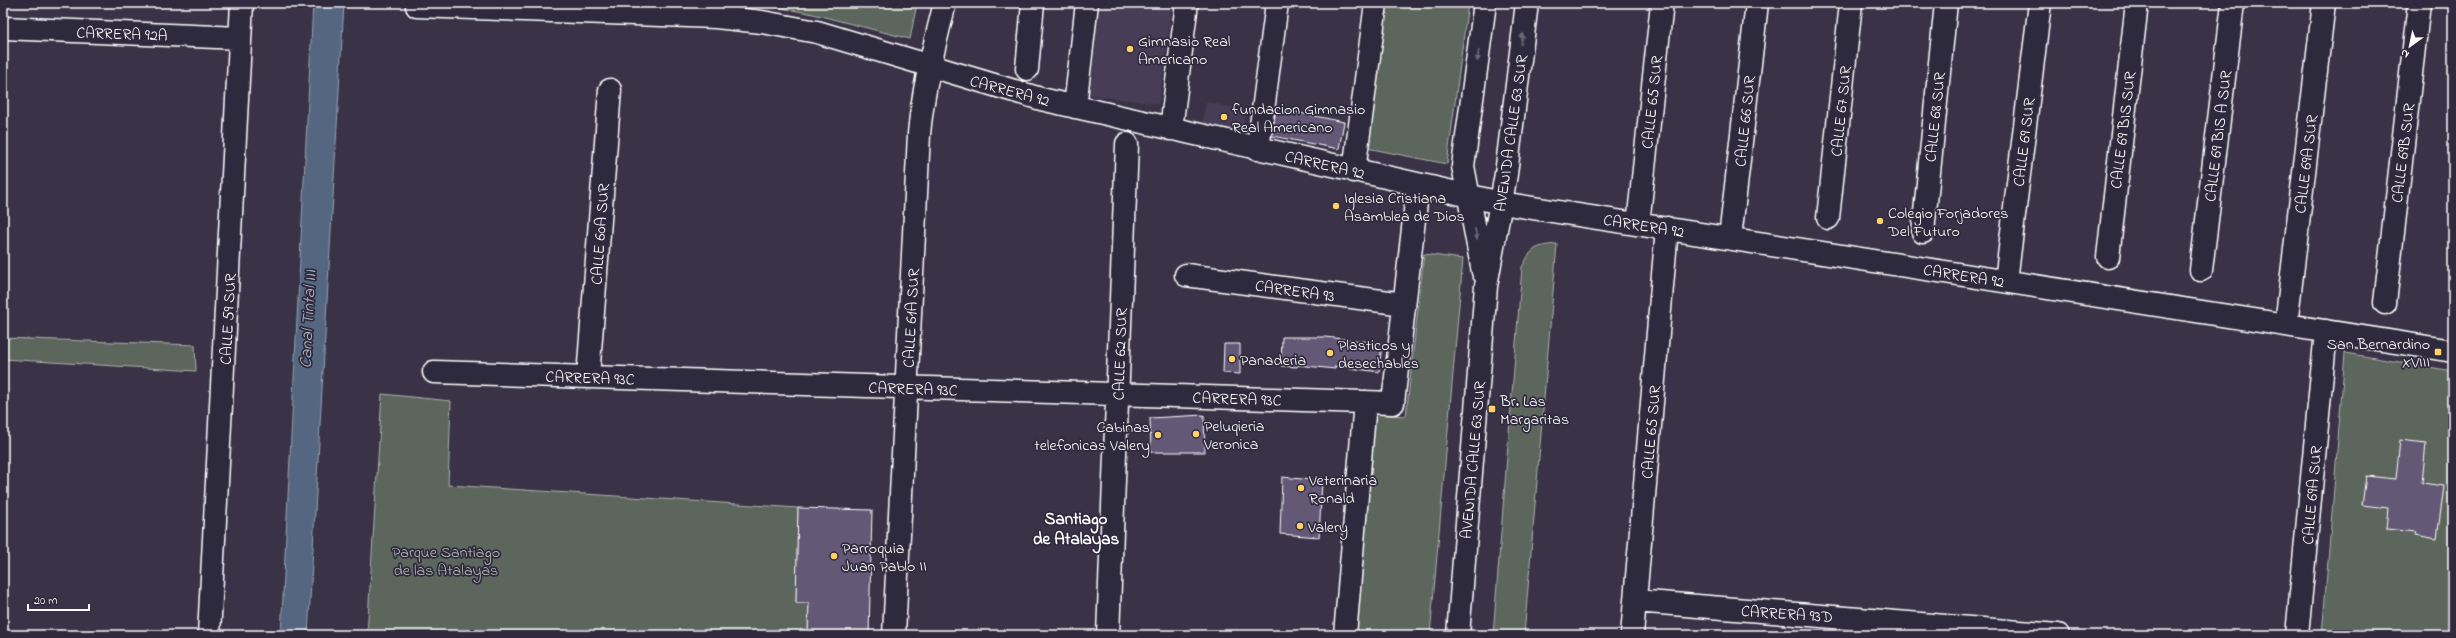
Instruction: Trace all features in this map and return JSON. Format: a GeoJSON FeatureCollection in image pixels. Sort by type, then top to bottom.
{"type":"FeatureCollection","features":[{"type":"Feature","properties":{"kind":"street","name":"CALLE 59 SUR"},"geometry":{"type":"LineString","coordinates":[[209,635],[242,3]]}},
{"type":"Feature","properties":{"kind":"street","name":"CALLE 61A SUR"},"geometry":{"type":"LineString","coordinates":[[894,635],[922,95],[928,66],[945,3]]}},
{"type":"Feature","properties":{"kind":"street"},"geometry":{"type":"LineString","coordinates":[[1027,70],[1033,3]]}},
{"type":"Feature","properties":{"kind":"street"},"geometry":{"type":"LineString","coordinates":[[1075,107],[1087,3]]}},
{"type":"Feature","properties":{"kind":"street"},"geometry":{"type":"LineString","coordinates":[[1171,129],[1187,3]]}},
{"type":"Feature","properties":{"kind":"street"},"geometry":{"type":"LineString","coordinates":[[1258,149],[1277,3]]}},
{"type":"Feature","properties":{"kind":"street"},"geometry":{"type":"LineString","coordinates":[[1354,171],[1376,3]]}},
{"type":"Feature","properties":{"kind":"street","name":"AVENIDA CALLE 63 SUR"},"geometry":{"type":"LineString","coordinates":[[1485,3],[1463,166],[1486,286]]}},
{"type":"Feature","properties":{"kind":"street","name":"AVENIDA CALLE 63 SUR"},"geometry":{"type":"LineString","coordinates":[[1458,635],[1486,286],[1500,202],[1527,3]]}},
{"type":"Feature","properties":{"kind":"street","name":"CALLE 65 SUR"},"geometry":{"type":"LineString","coordinates":[[1638,224],[1662,3]]}},
{"type":"Feature","properties":{"kind":"street","name":"CALLE 66 SUR"},"geometry":{"type":"LineString","coordinates":[[1730,238],[1757,3]]}},
{"type":"Feature","properties":{"kind":"street","name":"CALLE 67 SUR"},"geometry":{"type":"LineString","coordinates":[[1828,218],[1851,3]]}},
{"type":"Feature","properties":{"kind":"street","name":"CALLE 68 SUR"},"geometry":{"type":"LineString","coordinates":[[1923,232],[1946,3]]}},
{"type":"Feature","properties":{"kind":"street","name":"CALLE 69 SUR"},"geometry":{"type":"LineString","coordinates":[[2006,281],[2040,3]]}},
{"type":"Feature","properties":{"kind":"street","name":"CALLE 69 BIS SUR"},"geometry":{"type":"LineString","coordinates":[[2108,257],[2137,3]]}},
{"type":"Feature","properties":{"kind":"street","name":"CALLE 69 BIS A SUR"},"geometry":{"type":"LineString","coordinates":[[2201,270],[2233,3]]}},
{"type":"Feature","properties":{"kind":"street","name":"CALLE 69A SUR"},"geometry":{"type":"LineString","coordinates":[[2286,325],[2324,3]]}},
{"type":"Feature","properties":{"kind":"street","name":"CALLE 69B SUR"},"geometry":{"type":"LineString","coordinates":[[2385,303],[2419,3]]}},
{"type":"Feature","properties":{"kind":"street","name":"CARRERA 92"},"geometry":{"type":"LineString","coordinates":[[417,6],[716,17],[762,22],[817,32],[1041,99],[1468,196],[1638,224],[2453,351]]}},
{"type":"Feature","properties":{"kind":"street","name":"CARRERA 92A"},"geometry":{"type":"LineString","coordinates":[[3,28],[240,38]]}},
{"type":"Feature","properties":{"kind":"street","name":"CALLE 60A SUR"},"geometry":{"type":"LineString","coordinates":[[588,377],[610,90]]}},
{"type":"Feature","properties":{"kind":"street","name":"CALLE 62 SUR"},"geometry":{"type":"LineString","coordinates":[[1108,635],[1127,144]]}},
{"type":"Feature","properties":{"kind":"street"},"geometry":{"type":"LineString","coordinates":[[1404,304],[1418,185]]}},
{"type":"Feature","properties":{"kind":"street","name":"CALLE 65 SUR"},"geometry":{"type":"LineString","coordinates":[[1632,635],[1667,228]]}},
{"type":"Feature","properties":{"kind":"street","name":"CARRERA 93"},"geometry":{"type":"LineString","coordinates":[[1186,275],[1404,304]]}},
{"type":"Feature","properties":{"kind":"street","name":"CARRERA 93C"},"geometry":{"type":"LineString","coordinates":[[434,372],[1393,403],[1404,304]]}},
{"type":"Feature","properties":{"kind":"street","name":"CALLE 69A SUR"},"geometry":{"type":"LineString","coordinates":[[2297,635],[2326,331]]}},
{"type":"Feature","properties":{"kind":"street"},"geometry":{"type":"LineString","coordinates":[[1345,635],[1366,402]]}},
{"type":"Feature","properties":{"kind":"street","name":"CARRERA 93D"},"geometry":{"type":"LineString","coordinates":[[1635,601],[2058,635]]}},
{"type":"Feature","properties":{"kind":"shaded area","name":"Gimnasio Real Americano"},"geometry":{"type":"Polygon","coordinates":[[[1100,3],[1172,3],[1159,104],[1089,95],[1100,3]]]}},
{"type":"Feature","properties":{"kind":"shaded area","name":"fundacion Gimnasio Real Americano"},"geometry":{"type":"Polygon","coordinates":[[[1206,102],[1246,110],[1242,132],[1202,124],[1206,102]]]}},
{"type":"Feature","properties":{"kind":"green space"},"geometry":{"type":"Polygon","coordinates":[[[753,3],[917,3],[910,39],[809,13],[753,3]]]}},
{"type":"Feature","properties":{"kind":"green space"},"geometry":{"type":"Polygon","coordinates":[[[1376,3],[1468,3],[1447,164],[1357,146],[1376,3]]]}},
{"type":"Feature","properties":{"kind":"green space"},"geometry":{"type":"Polygon","coordinates":[[[1557,244],[1524,635],[1493,635],[1522,267],[1535,249],[1557,244]]]}},
{"type":"Feature","properties":{"kind":"green space"},"geometry":{"type":"Polygon","coordinates":[[[1424,254],[1463,259],[1430,635],[1354,635],[1372,414],[1406,416],[1424,254]]]}},
{"type":"Feature","properties":{"kind":"green space"},"geometry":{"type":"Polygon","coordinates":[[[3,338],[195,345],[196,371],[3,359],[3,338]]]}},
{"type":"Feature","properties":{"kind":"green space"},"geometry":{"type":"Polygon","coordinates":[[[2345,353],[2453,371],[2453,635],[2322,635],[2345,353]]]}},
{"type":"Feature","properties":{"kind":"green space","name":"Parque Santiago de las Atalayas"},"geometry":{"type":"Polygon","coordinates":[[[382,394],[451,401],[448,485],[798,508],[796,603],[809,603],[808,634],[840,635],[367,635],[382,394]]]}},
{"type":"Feature","properties":{"kind":"water","name":"Canal Tintal III"},"geometry":{"type":"Polygon","coordinates":[[[313,3],[344,3],[308,635],[281,635],[313,3]]]}},
{"type":"Feature","properties":{"kind":"building"},"geometry":{"type":"Polygon","coordinates":[[[1276,108],[1344,122],[1339,149],[1272,136],[1276,108]]]}},
{"type":"Feature","properties":{"kind":"building"},"geometry":{"type":"Polygon","coordinates":[[[1282,337],[1325,337],[1382,343],[1379,372],[1335,366],[1335,369],[1297,365],[1297,367],[1281,366],[1282,337]]]}},
{"type":"Feature","properties":{"kind":"building","name":"Panaderia"},"geometry":{"type":"Polygon","coordinates":[[[1224,344],[1240,344],[1240,374],[1223,373],[1224,344]]]}},
{"type":"Feature","properties":{"kind":"building"},"geometry":{"type":"Polygon","coordinates":[[[1204,415],[1205,452],[1151,452],[1150,418],[1204,415]]]}},
{"type":"Feature","properties":{"kind":"building"},"geometry":{"type":"Polygon","coordinates":[[[2400,440],[2426,443],[2422,483],[2444,486],[2437,539],[2415,535],[2416,532],[2386,529],[2388,508],[2362,505],[2366,476],[2396,479],[2400,440]]]}},
{"type":"Feature","properties":{"kind":"building"},"geometry":{"type":"Polygon","coordinates":[[[1282,477],[1322,481],[1319,537],[1280,534],[1282,477]]]}},
{"type":"Feature","properties":{"kind":"building","name":"Parroquia Juan Pablo II"},"geometry":{"type":"Polygon","coordinates":[[[798,508],[872,510],[869,635],[808,634],[809,603],[796,603],[798,508]]]}},
{"type":"Feature","properties":{"kind":"place","name":"Gimnasio Real Americano"},"geometry":{"type":"Point","coordinates":[1130,49]}},
{"type":"Feature","properties":{"kind":"place","name":"fundacion Gimnasio Real Americano"},"geometry":{"type":"Point","coordinates":[1224,117]}},
{"type":"Feature","properties":{"kind":"place","name":"Iglesia Cristiana Asamblea de Dios"},"geometry":{"type":"Point","coordinates":[1336,206]}},
{"type":"Feature","properties":{"kind":"place","name":"Colegio Forjadores Del Futuro"},"geometry":{"type":"Point","coordinates":[1880,221]}},
{"type":"Feature","properties":{"kind":"place","name":"San Bernardino XVIII"},"geometry":{"type":"Point","coordinates":[2438,352]}},
{"type":"Feature","properties":{"kind":"place","name":"Plasticos y desechables"},"geometry":{"type":"Point","coordinates":[1330,353]}},
{"type":"Feature","properties":{"kind":"place","name":"Panaderia"},"geometry":{"type":"Point","coordinates":[1232,359]}},
{"type":"Feature","properties":{"kind":"place","name":"Br. Las Margaritas"},"geometry":{"type":"Point","coordinates":[1492,409]}},
{"type":"Feature","properties":{"kind":"place","name":"Peluqieria Veronica"},"geometry":{"type":"Point","coordinates":[1196,434]}},
{"type":"Feature","properties":{"kind":"place","name":"Cabinas telefonicas Valery"},"geometry":{"type":"Point","coordinates":[1158,435]}},
{"type":"Feature","properties":{"kind":"place","name":"Veterinaria Ronald"},"geometry":{"type":"Point","coordinates":[1301,488]}},
{"type":"Feature","properties":{"kind":"place","name":"Valery"},"geometry":{"type":"Point","coordinates":[1300,526]}},
{"type":"Feature","properties":{"kind":"place","name":"Parroquia Juan Pablo II"},"geometry":{"type":"Point","coordinates":[834,556]}},
{"type":"Feature","properties":{"kind":"district","name":"Santiago de Atalayas"},"geometry":{"type":"Point","coordinates":[1076,528]}}]}
